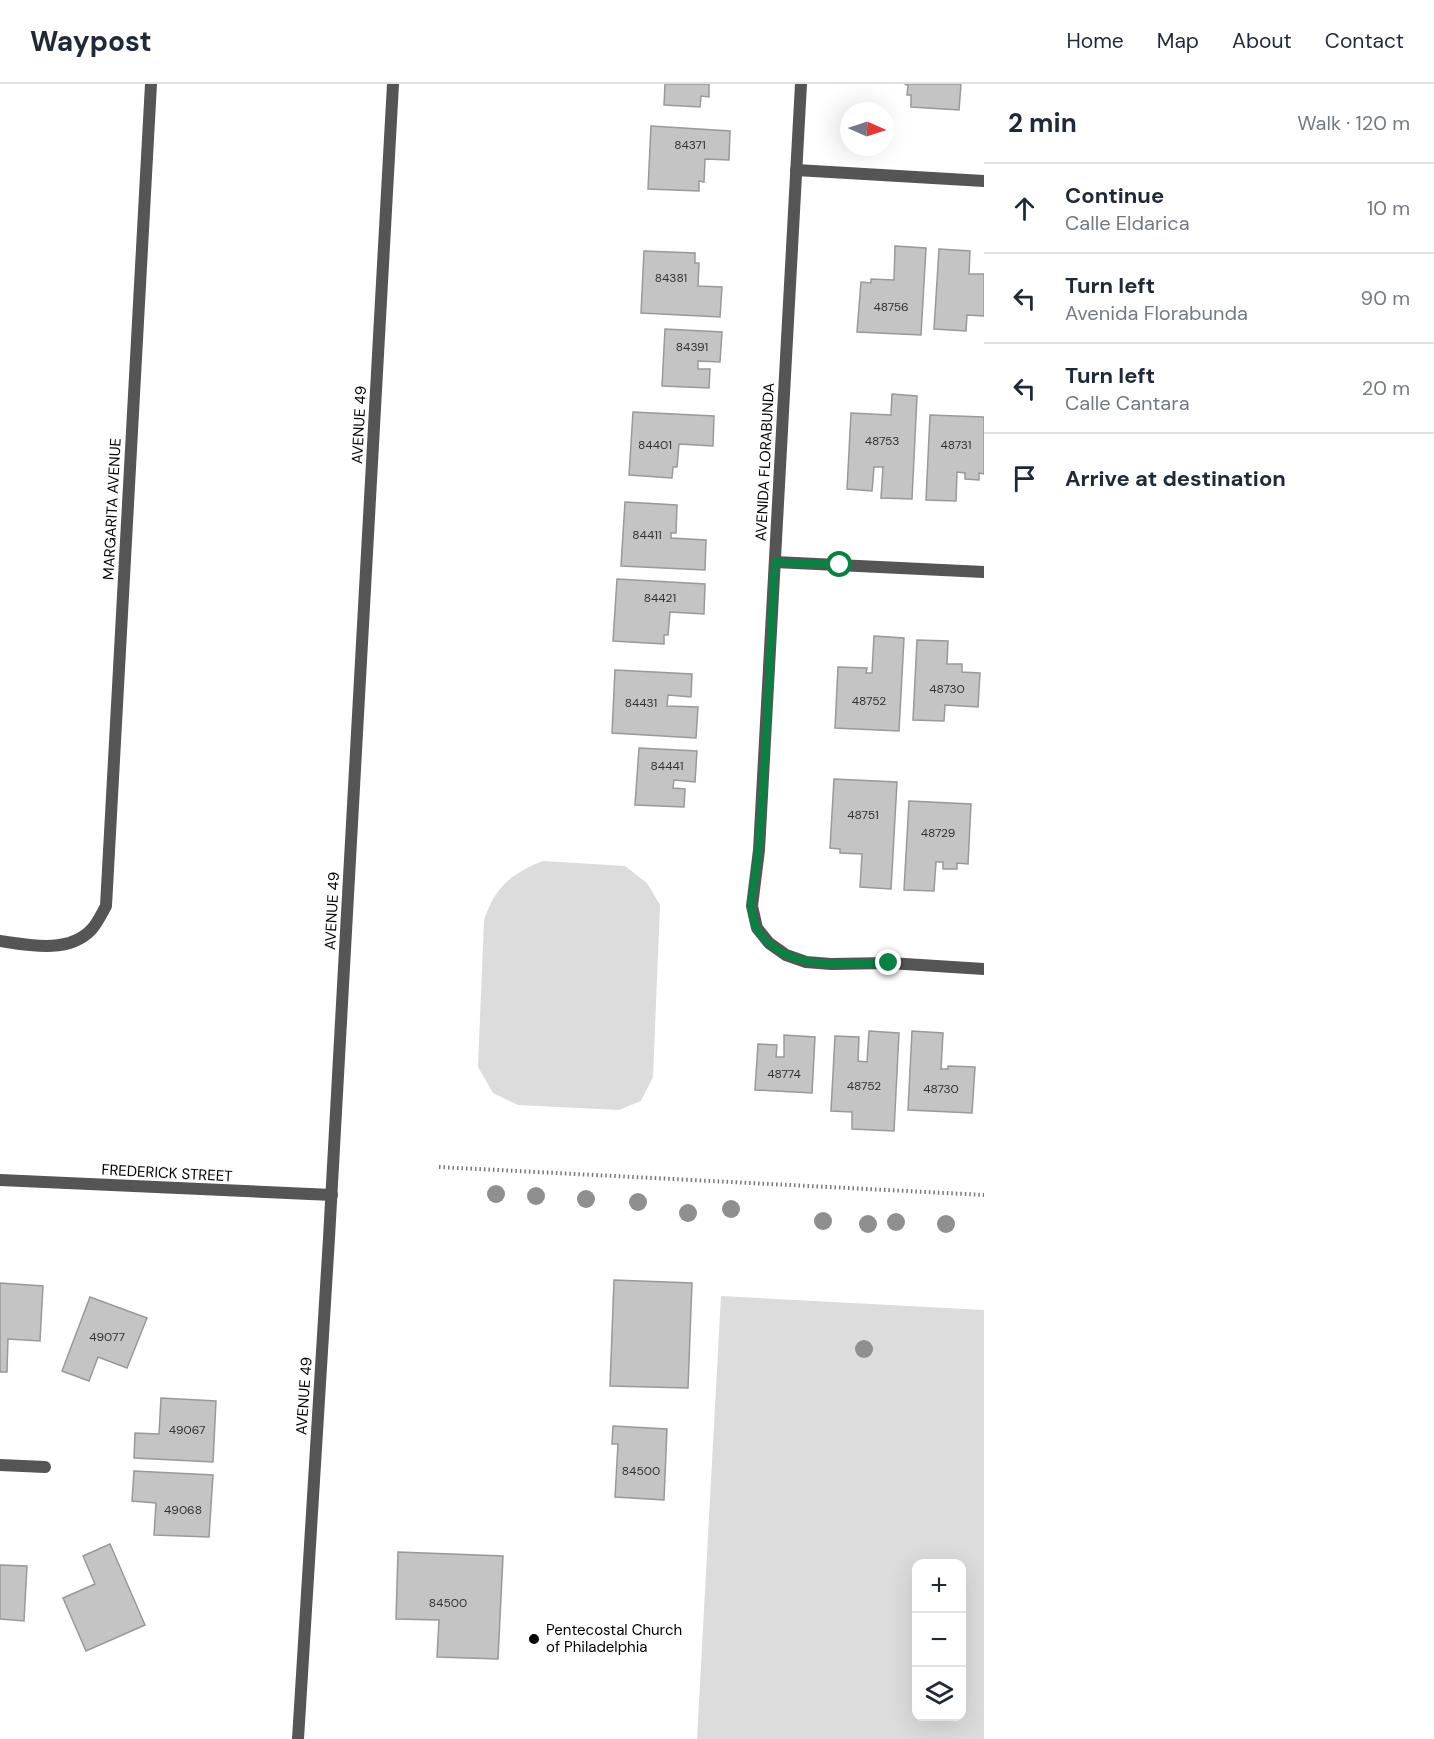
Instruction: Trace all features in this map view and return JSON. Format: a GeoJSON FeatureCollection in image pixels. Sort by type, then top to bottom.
{"type":"FeatureCollection","features":[{"type":"Feature","properties":{"kind":"street","name":"MARGARITA AVENUE"},"geometry":{"type":"LineString","coordinates":[[0,941],[44,947],[68,943],[91,931],[106,906],[110,877],[110,800],[151,84]]}},
{"type":"Feature","properties":{"kind":"street","name":"AVENUE 49"},"geometry":{"type":"LineString","coordinates":[[298,1739],[332,1195],[393,84]]}},
{"type":"Feature","properties":{"kind":"street","name":"AVENIDA FLORABUNDA"},"geometry":{"type":"LineString","coordinates":[[801,84],[759,850],[752,906],[757,928],[769,943],[786,955],[806,962],[889,963],[984,969]]}},
{"type":"Feature","properties":{"kind":"street"},"geometry":{"type":"LineString","coordinates":[[796,170],[984,181]]}},
{"type":"Feature","properties":{"kind":"street"},"geometry":{"type":"LineString","coordinates":[[775,562],[984,572]]}},
{"type":"Feature","properties":{"kind":"street","name":"FREDERICK STREET"},"geometry":{"type":"LineString","coordinates":[[0,1180],[332,1195]]}},
{"type":"Feature","properties":{"kind":"street"},"geometry":{"type":"LineString","coordinates":[[0,1465],[45,1467]]}},
{"type":"Feature","properties":{"kind":"path"},"geometry":{"type":"LineString","coordinates":[[439,1167],[984,1195]]}},
{"type":"Feature","properties":{"kind":"shaded area"},"geometry":{"type":"Polygon","coordinates":[[[543,861],[625,866],[647,883],[660,905],[653,1077],[641,1101],[619,1110],[518,1105],[493,1093],[478,1067],[484,920],[488,908],[506,883],[522,871],[543,861]]]}},
{"type":"Feature","properties":{"kind":"shaded area"},"geometry":{"type":"Polygon","coordinates":[[[721,1296],[984,1310],[984,1739],[697,1739],[721,1296]]]}},
{"type":"Feature","properties":{"kind":"building"},"geometry":{"type":"Polygon","coordinates":[[[665,84],[709,84],[709,97],[701,96],[700,107],[664,105],[665,84]]]}},
{"type":"Feature","properties":{"kind":"building"},"geometry":{"type":"Polygon","coordinates":[[[905,84],[961,84],[959,110],[911,107],[911,95],[907,95],[908,86],[905,84]]]}},
{"type":"Feature","properties":{"kind":"building"},"geometry":{"type":"Polygon","coordinates":[[[651,126],[730,131],[729,160],[705,159],[704,182],[699,181],[699,191],[648,189],[651,126]]]}},
{"type":"Feature","properties":{"kind":"building"},"geometry":{"type":"Polygon","coordinates":[[[895,246],[926,248],[921,335],[857,332],[861,282],[871,283],[871,279],[894,280],[895,246]]]}},
{"type":"Feature","properties":{"kind":"building"},"geometry":{"type":"Polygon","coordinates":[[[939,249],[970,251],[969,274],[984,274],[984,316],[967,315],[966,331],[934,329],[939,249]]]}},
{"type":"Feature","properties":{"kind":"building"},"geometry":{"type":"Polygon","coordinates":[[[644,251],[695,253],[695,263],[699,263],[698,286],[722,287],[720,317],[641,313],[644,251]]]}},
{"type":"Feature","properties":{"kind":"building"},"geometry":{"type":"Polygon","coordinates":[[[665,329],[722,332],[720,362],[698,361],[698,369],[710,369],[709,388],[662,386],[665,329]]]}},
{"type":"Feature","properties":{"kind":"building"},"geometry":{"type":"Polygon","coordinates":[[[892,394],[917,396],[912,499],[881,498],[883,467],[874,467],[872,491],[847,489],[851,413],[891,415],[892,394]]]}},
{"type":"Feature","properties":{"kind":"building"},"geometry":{"type":"Polygon","coordinates":[[[633,412],[714,416],[713,446],[679,444],[677,467],[673,467],[672,478],[629,475],[633,412]]]}},
{"type":"Feature","properties":{"kind":"building"},"geometry":{"type":"Polygon","coordinates":[[[930,415],[984,417],[984,474],[979,473],[979,480],[965,479],[965,473],[957,472],[956,501],[926,500],[930,415]]]}},
{"type":"Feature","properties":{"kind":"building"},"geometry":{"type":"Polygon","coordinates":[[[625,502],[677,505],[676,533],[671,533],[671,538],[706,540],[705,570],[621,566],[625,502]]]}},
{"type":"Feature","properties":{"kind":"building"},"geometry":{"type":"Polygon","coordinates":[[[617,579],[705,584],[704,614],[670,612],[668,635],[664,635],[664,644],[613,641],[617,579]]]}},
{"type":"Feature","properties":{"kind":"building"},"geometry":{"type":"Polygon","coordinates":[[[874,636],[904,638],[899,731],[835,728],[838,667],[867,668],[866,673],[872,673],[874,636]]]}},
{"type":"Feature","properties":{"kind":"building"},"geometry":{"type":"Polygon","coordinates":[[[917,640],[948,641],[947,664],[962,664],[962,672],[980,673],[978,707],[945,705],[944,721],[913,720],[917,640]]]}},
{"type":"Feature","properties":{"kind":"building"},"geometry":{"type":"Polygon","coordinates":[[[615,670],[692,674],[691,697],[668,695],[667,706],[698,707],[696,738],[612,733],[615,670]]]}},
{"type":"Feature","properties":{"kind":"building"},"geometry":{"type":"Polygon","coordinates":[[[639,748],[697,751],[695,782],[674,780],[673,788],[685,789],[684,807],[635,805],[639,748]]]}},
{"type":"Feature","properties":{"kind":"building"},"geometry":{"type":"Polygon","coordinates":[[[834,779],[897,782],[891,889],[860,887],[862,854],[840,853],[840,849],[830,848],[834,779]]]}},
{"type":"Feature","properties":{"kind":"building"},"geometry":{"type":"Polygon","coordinates":[[[909,801],[971,804],[968,864],[957,863],[957,869],[943,869],[943,862],[936,862],[934,891],[904,890],[909,801]]]}},
{"type":"Feature","properties":{"kind":"building"},"geometry":{"type":"Polygon","coordinates":[[[869,1031],[899,1033],[894,1131],[852,1129],[852,1112],[831,1111],[835,1036],[859,1037],[858,1061],[867,1062],[869,1031]]]}},
{"type":"Feature","properties":{"kind":"building"},"geometry":{"type":"Polygon","coordinates":[[[912,1031],[943,1033],[941,1069],[948,1069],[948,1066],[975,1067],[972,1113],[908,1110],[912,1031]]]}},
{"type":"Feature","properties":{"kind":"building"},"geometry":{"type":"Polygon","coordinates":[[[784,1035],[815,1037],[812,1093],[755,1090],[758,1044],[777,1045],[776,1057],[784,1057],[784,1035]]]}},
{"type":"Feature","properties":{"kind":"building"},"geometry":{"type":"Polygon","coordinates":[[[614,1280],[692,1283],[688,1388],[610,1386],[614,1280]]]}},
{"type":"Feature","properties":{"kind":"building"},"geometry":{"type":"Polygon","coordinates":[[[0,1283],[43,1286],[40,1341],[8,1339],[7,1372],[0,1372],[0,1283]]]}},
{"type":"Feature","properties":{"kind":"building"},"geometry":{"type":"Polygon","coordinates":[[[90,1297],[147,1318],[127,1368],[98,1357],[89,1381],[62,1371],[90,1297]]]}},
{"type":"Feature","properties":{"kind":"building"},"geometry":{"type":"Polygon","coordinates":[[[161,1398],[216,1401],[213,1462],[134,1458],[135,1433],[159,1434],[161,1398]]]}},
{"type":"Feature","properties":{"kind":"building"},"geometry":{"type":"Polygon","coordinates":[[[613,1426],[667,1429],[664,1500],[615,1497],[618,1444],[612,1444],[613,1426]]]}},
{"type":"Feature","properties":{"kind":"building"},"geometry":{"type":"Polygon","coordinates":[[[134,1471],[213,1475],[209,1537],[154,1535],[156,1503],[132,1501],[134,1471]]]}},
{"type":"Feature","properties":{"kind":"building"},"geometry":{"type":"Polygon","coordinates":[[[110,1544],[145,1625],[86,1651],[63,1598],[95,1584],[83,1556],[110,1544]]]}},
{"type":"Feature","properties":{"kind":"building"},"geometry":{"type":"Polygon","coordinates":[[[398,1552],[503,1556],[498,1659],[437,1657],[439,1620],[396,1619],[398,1552]]]}},
{"type":"Feature","properties":{"kind":"building"},"geometry":{"type":"Polygon","coordinates":[[[0,1565],[27,1566],[24,1621],[0,1619],[0,1565]]]}},
{"type":"Feature","properties":{"kind":"place","name":"Pentecostal Church of Philadelphia"},"geometry":{"type":"Point","coordinates":[534,1639]}},
{"type":"Feature","properties":{"kind":"route"},"geometry":{"type":"LineString","coordinates":[[840,565],[775,562],[759,850],[752,906],[757,928],[769,943],[786,955],[806,962],[831,964],[889,963]]}}]}
